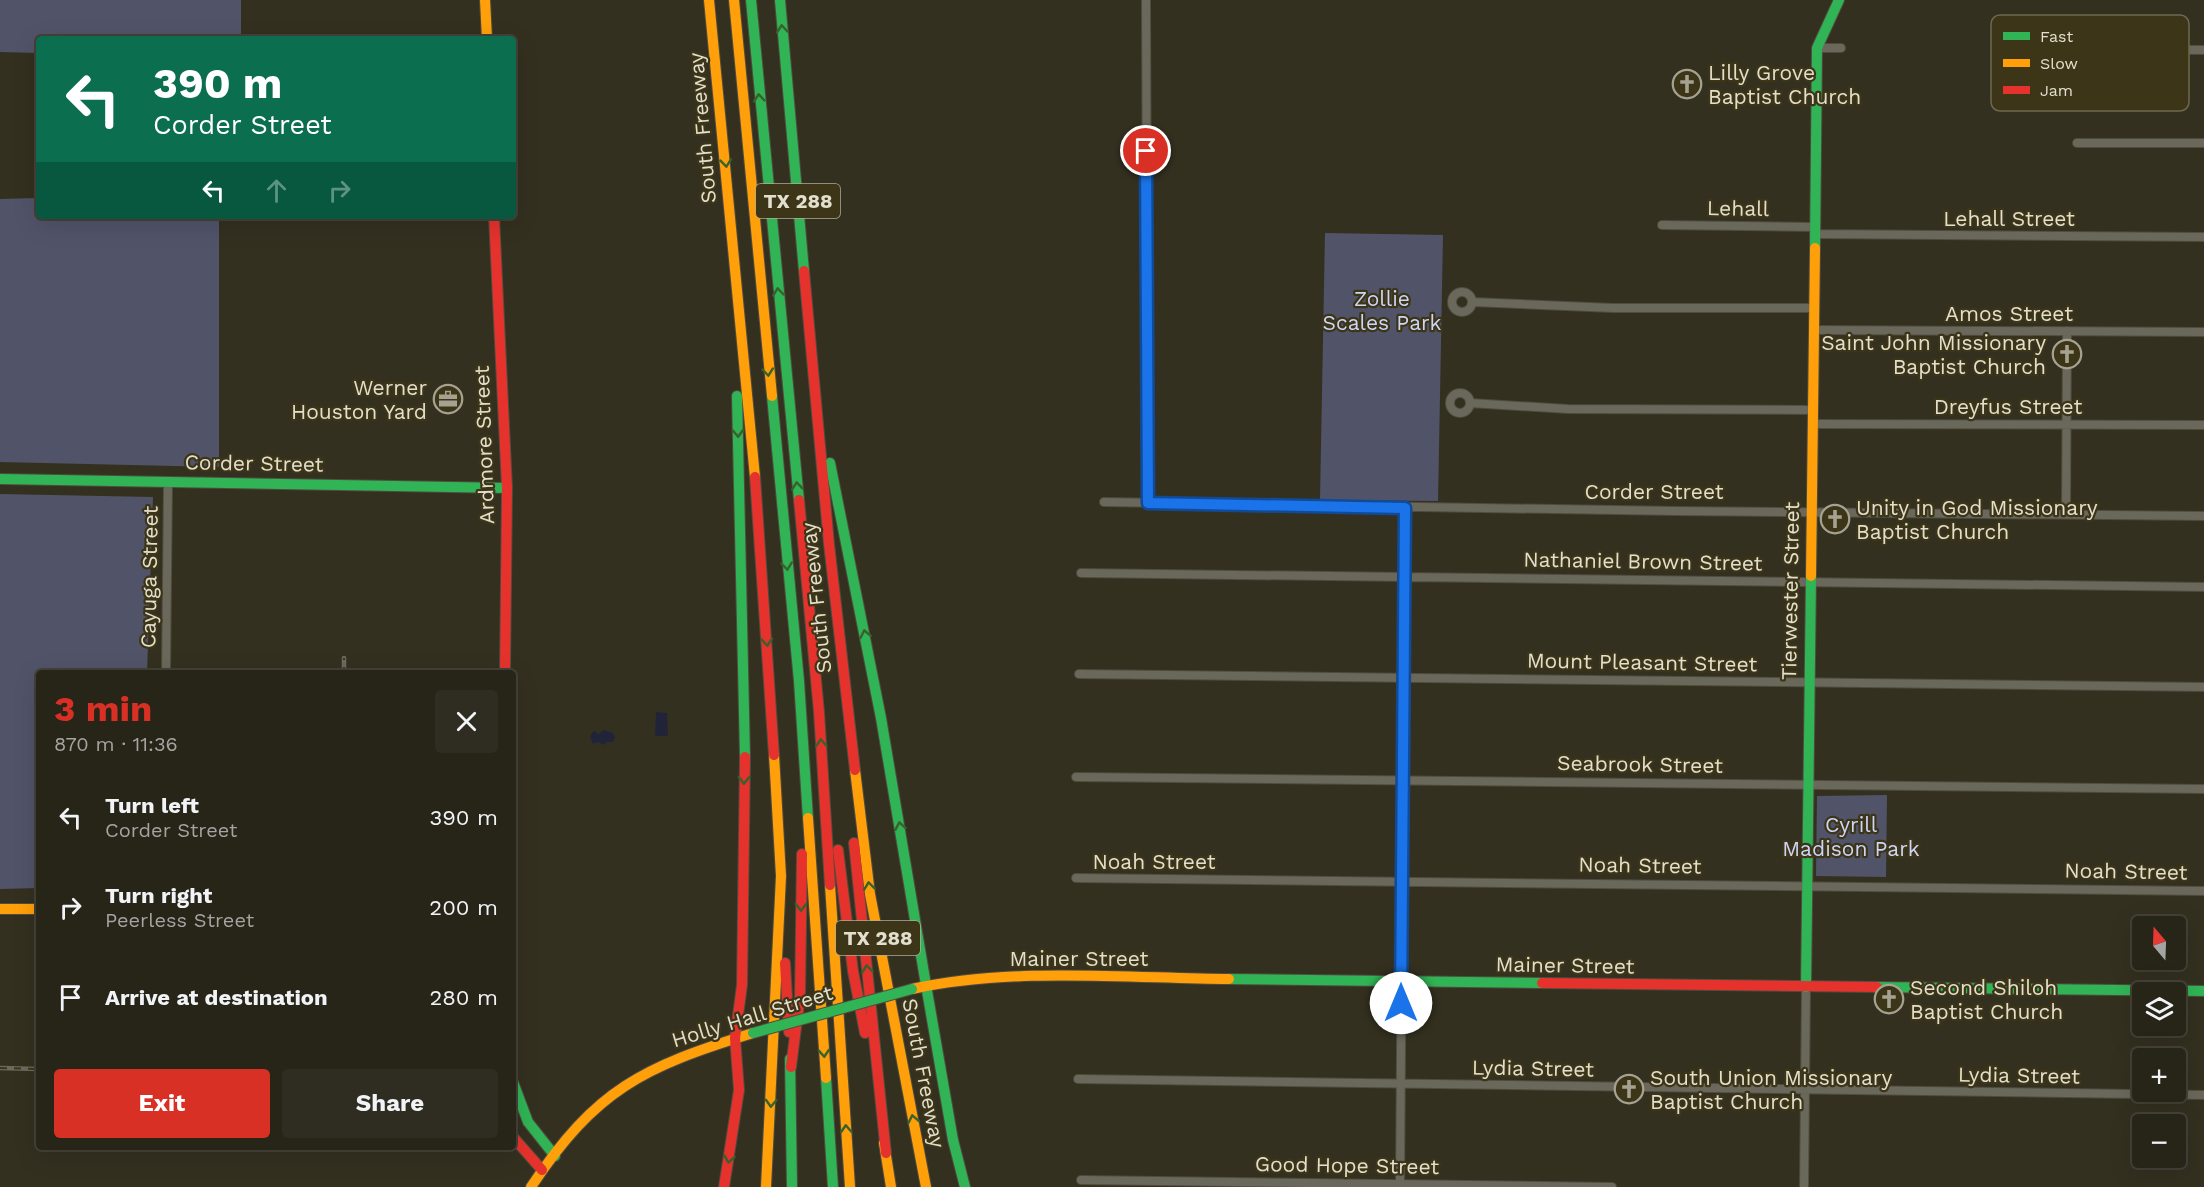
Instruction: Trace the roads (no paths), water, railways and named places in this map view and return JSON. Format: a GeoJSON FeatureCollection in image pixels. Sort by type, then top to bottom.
{"type":"FeatureCollection","features":[{"type":"Feature","properties":{"kind":"main road"},"geometry":{"type":"LineString","coordinates":[[485,0],[486,36]]}},
{"type":"Feature","properties":{"kind":"main road","name":"South Freeway"},"geometry":{"type":"LineString","coordinates":[[709,0],[727,174],[733,270],[761,543],[781,876],[766,1187]]}},
{"type":"Feature","properties":{"kind":"main road"},"geometry":{"type":"LineString","coordinates":[[734,0],[799,681],[833,1187]]}},
{"type":"Feature","properties":{"kind":"main road"},"geometry":{"type":"LineString","coordinates":[[751,0],[826,806],[850,1187]]}},
{"type":"Feature","properties":{"kind":"main road","name":"South Freeway"},"geometry":{"type":"LineString","coordinates":[[780,0],[816,401],[846,698],[870,894],[926,1187]]}},
{"type":"Feature","properties":{"kind":"main road","name":"Tierwester Street"},"geometry":{"type":"LineString","coordinates":[[1806,987],[1816,48],[1839,0]]}},
{"type":"Feature","properties":{"kind":"main road","name":"Ardmore Street"},"geometry":{"type":"LineString","coordinates":[[494,219],[507,488],[505,670]]}},
{"type":"Feature","properties":{"kind":"main road"},"geometry":{"type":"LineString","coordinates":[[724,1187],[740,1090],[735,1038],[741,985],[745,712],[733,270]]}},
{"type":"Feature","properties":{"kind":"main road"},"geometry":{"type":"LineString","coordinates":[[816,401],[850,552],[910,880],[953,1140],[965,1187]]}},
{"type":"Feature","properties":{"kind":"main road","name":"Corder Street"},"geometry":{"type":"LineString","coordinates":[[0,479],[507,488]]}},
{"type":"Feature","properties":{"kind":"main road"},"geometry":{"type":"LineString","coordinates":[[791,1067],[800,996],[801,964],[802,823],[793,708],[799,681]]}},
{"type":"Feature","properties":{"kind":"main road"},"geometry":{"type":"LineString","coordinates":[[846,698],[850,800],[886,1153]]}},
{"type":"Feature","properties":{"kind":"main road"},"geometry":{"type":"LineString","coordinates":[[826,806],[837,844],[853,971],[891,1187]]}},
{"type":"Feature","properties":{"kind":"main road"},"geometry":{"type":"LineString","coordinates":[[781,876],[791,1067],[792,1187]]}},
{"type":"Feature","properties":{"kind":"main road"},"geometry":{"type":"LineString","coordinates":[[0,909],[36,909]]}},
{"type":"Feature","properties":{"kind":"main road","name":"Mainer Street"},"geometry":{"type":"LineString","coordinates":[[926,985],[953,980],[1002,977],[2204,991]]}},
{"type":"Feature","properties":{"kind":"main road","name":"Holly Hall Street"},"geometry":{"type":"LineString","coordinates":[[531,1187],[584,1117],[622,1086],[670,1061],[735,1038],[926,985]]}},
{"type":"Feature","properties":{"kind":"main road"},"geometry":{"type":"LineString","coordinates":[[516,1092],[522,1112],[534,1135],[555,1156]]}},
{"type":"Feature","properties":{"kind":"main road"},"geometry":{"type":"LineString","coordinates":[[516,1140],[542,1170]]}},
{"type":"Feature","properties":{"kind":"street"},"geometry":{"type":"LineString","coordinates":[[1146,0],[1148,503]]}},
{"type":"Feature","properties":{"kind":"street"},"geometry":{"type":"LineString","coordinates":[[1816,48],[1840,48]]}},
{"type":"Feature","properties":{"kind":"street"},"geometry":{"type":"LineString","coordinates":[[2189,50],[2204,50]]}},
{"type":"Feature","properties":{"kind":"street"},"geometry":{"type":"LineString","coordinates":[[2077,143],[2204,143]]}},
{"type":"Feature","properties":{"kind":"street","name":"Lehall"},"geometry":{"type":"LineString","coordinates":[[1662,225],[1814,230]]}},
{"type":"Feature","properties":{"kind":"street","name":"Lehall Street"},"geometry":{"type":"LineString","coordinates":[[1814,230],[2204,237]]}},
{"type":"Feature","properties":{"kind":"street"},"geometry":{"type":"LineString","coordinates":[[1473,302],[1603,307],[1814,308]]}},
{"type":"Feature","properties":{"kind":"street","name":"Amos Street"},"geometry":{"type":"LineString","coordinates":[[1813,330],[2204,332]]}},
{"type":"Feature","properties":{"kind":"street"},"geometry":{"type":"LineString","coordinates":[[2066,514],[2067,332]]}},
{"type":"Feature","properties":{"kind":"street"},"geometry":{"type":"LineString","coordinates":[[1470,403],[1568,409],[1813,410]]}},
{"type":"Feature","properties":{"kind":"street","name":"Dreyfus Street"},"geometry":{"type":"LineString","coordinates":[[1813,424],[2204,425]]}},
{"type":"Feature","properties":{"kind":"street","name":"Cayuga Street"},"geometry":{"type":"LineString","coordinates":[[166,670],[168,482]]}},
{"type":"Feature","properties":{"kind":"street","name":"Corder Street"},"geometry":{"type":"LineString","coordinates":[[1104,502],[1405,508],[2204,516]]}},
{"type":"Feature","properties":{"kind":"street"},"geometry":{"type":"LineString","coordinates":[[1400,1185],[1405,508]]}},
{"type":"Feature","properties":{"kind":"street","name":"Nathaniel Brown Street"},"geometry":{"type":"LineString","coordinates":[[1081,573],[2204,587]]}},
{"type":"Feature","properties":{"kind":"street","name":"Mount Pleasant Street"},"geometry":{"type":"LineString","coordinates":[[1079,674],[2204,687]]}},
{"type":"Feature","properties":{"kind":"street","name":"Seabrook Street"},"geometry":{"type":"LineString","coordinates":[[1076,777],[2204,789]]}},
{"type":"Feature","properties":{"kind":"street","name":"Noah Street"},"geometry":{"type":"LineString","coordinates":[[1076,878],[2204,891]]}},
{"type":"Feature","properties":{"kind":"street","name":"Tierwester Street"},"geometry":{"type":"LineString","coordinates":[[1804,1187],[1806,987]]}},
{"type":"Feature","properties":{"kind":"street","name":"Lydia Street"},"geometry":{"type":"LineString","coordinates":[[1078,1079],[2204,1095]]}},
{"type":"Feature","properties":{"kind":"street","name":"Good Hope Street"},"geometry":{"type":"LineString","coordinates":[[1081,1180],[1612,1187]]}},
{"type":"Feature","properties":{"kind":"railway"},"geometry":{"type":"LineString","coordinates":[[344,658],[344,670]]}},
{"type":"Feature","properties":{"kind":"railway"},"geometry":{"type":"LineString","coordinates":[[0,1068],[36,1069]]}},
{"type":"Feature","properties":{"kind":"place","name":"Lilly Grove Baptist Church"},"geometry":{"type":"Point","coordinates":[1687,84]}},
{"type":"Feature","properties":{"kind":"place","name":"Saint John Missionary Baptist Church"},"geometry":{"type":"Point","coordinates":[2067,354]}},
{"type":"Feature","properties":{"kind":"place","name":"Werner Houston Yard"},"geometry":{"type":"Point","coordinates":[448,399]}},
{"type":"Feature","properties":{"kind":"place","name":"Unity in God Missionary Baptist Church"},"geometry":{"type":"Point","coordinates":[1835,519]}},
{"type":"Feature","properties":{"kind":"place","name":"Second Shiloh Baptist Church"},"geometry":{"type":"Point","coordinates":[1889,999]}},
{"type":"Feature","properties":{"kind":"place","name":"South Union Missionary Baptist Church"},"geometry":{"type":"Point","coordinates":[1629,1089]}},
{"type":"Feature","properties":{"kind":"park label","name":"Zollie Scales Park"},"geometry":{"type":"Point","coordinates":[1382,310]}},
{"type":"Feature","properties":{"kind":"park label","name":"Cyrill Madison Park"},"geometry":{"type":"Point","coordinates":[1851,836]}}]}
